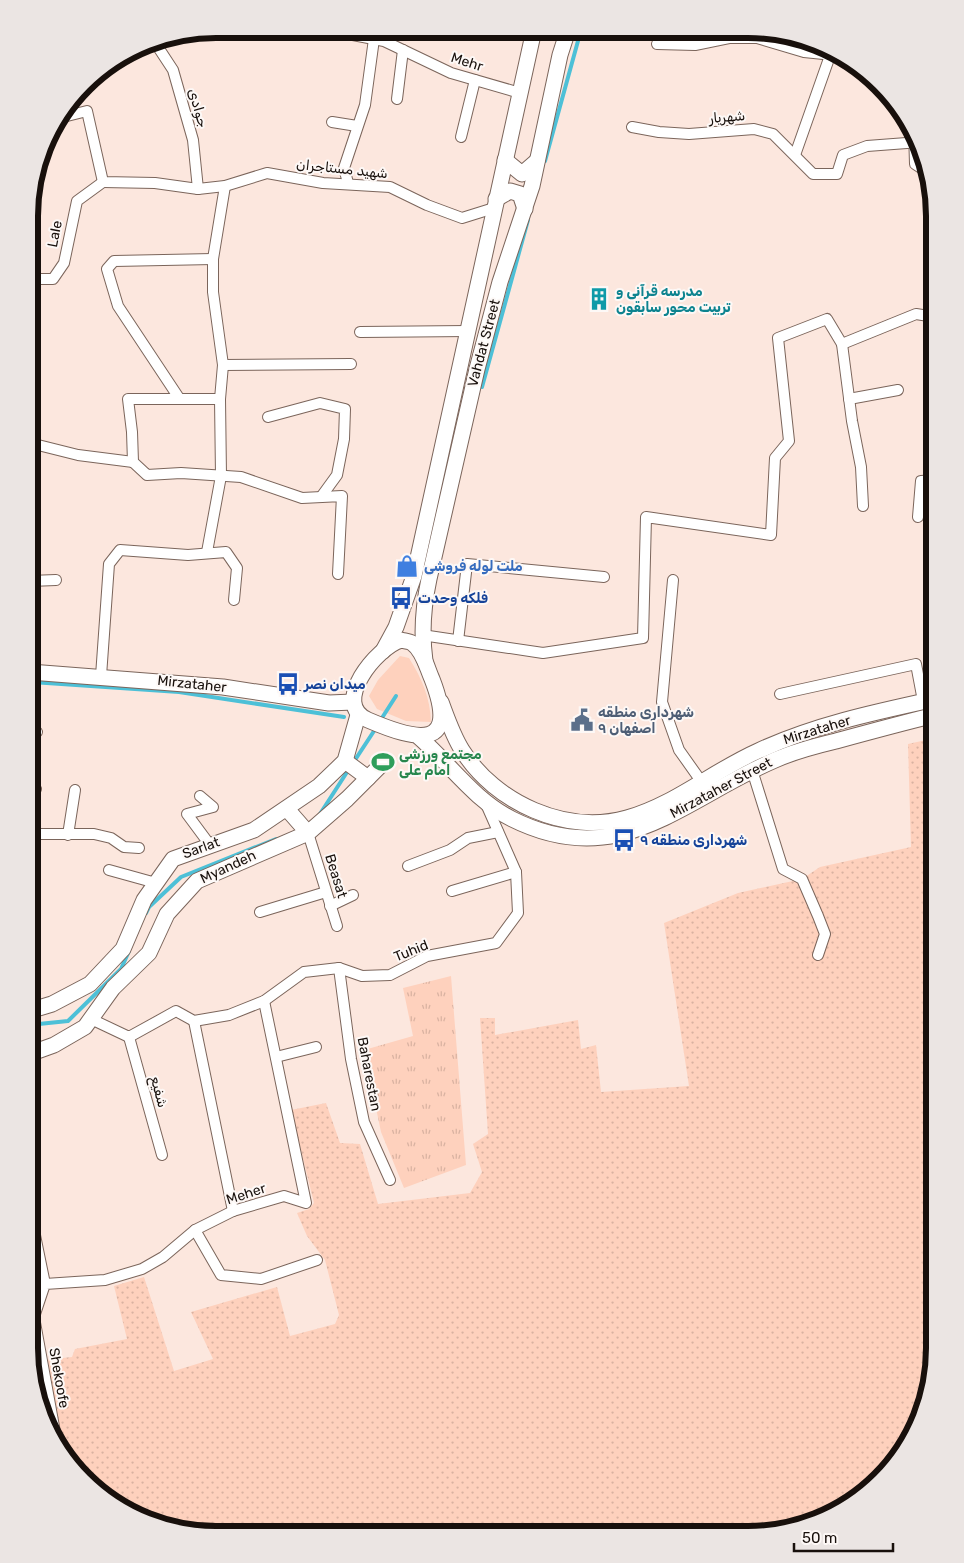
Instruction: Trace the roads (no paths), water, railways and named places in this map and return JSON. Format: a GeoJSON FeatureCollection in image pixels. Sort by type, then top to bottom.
{"type":"FeatureCollection","features":[{"type":"Feature","properties":{"kind":"main road","name":"Vahdat Street"},"geometry":{"type":"LineString","coordinates":[[383,651],[396,627],[414,576],[532,38]]}},
{"type":"Feature","properties":{"kind":"main road","name":"Vahdat Street"},"geometry":{"type":"LineString","coordinates":[[425,662],[422,635],[426,593],[477,369],[500,282],[524,209],[537,161],[565,38]]}},
{"type":"Feature","properties":{"kind":"main road"},"geometry":{"type":"LineString","coordinates":[[505,160],[522,174],[537,161]]}},
{"type":"Feature","properties":{"kind":"main road"},"geometry":{"type":"LineString","coordinates":[[495,203],[510,191],[515,192],[520,194],[524,209]]}},
{"type":"Feature","properties":{"kind":"main road"},"geometry":{"type":"LineString","coordinates":[[355,708],[406,735],[419,737],[435,732],[439,726],[441,702],[425,662],[411,642],[401,640],[391,643],[359,680],[355,708],[349,764],[368,778]]}},
{"type":"Feature","properties":{"kind":"main road","name":"Mirzataher"},"geometry":{"type":"LineString","coordinates":[[38,672],[223,687],[355,708]]}},
{"type":"Feature","properties":{"kind":"main road","name":"Mirzataher"},"geometry":{"type":"LineString","coordinates":[[441,702],[462,750],[476,768],[513,800],[557,818],[582,822],[604,822],[626,818],[671,798],[728,765],[784,739],[926,701]]}},
{"type":"Feature","properties":{"kind":"main road","name":"Mirzataher Street"},"geometry":{"type":"LineString","coordinates":[[419,737],[486,803],[512,819],[554,835],[582,839],[608,837],[651,825],[684,809],[752,770],[794,752],[926,717]]}},
{"type":"Feature","properties":{"kind":"main road","name":"Myandeh"},"geometry":{"type":"LineString","coordinates":[[38,1050],[85,1027],[113,988],[149,953],[167,914],[197,881],[305,830],[347,800],[385,761]]}},
{"type":"Feature","properties":{"kind":"main road","name":"Sarlat"},"geometry":{"type":"LineString","coordinates":[[38,1008],[52,1004],[90,984],[123,949],[144,900],[173,859],[210,844],[254,830],[287,809],[349,764]]}},
{"type":"Feature","properties":{"kind":"main road"},"geometry":{"type":"LineString","coordinates":[[287,809],[305,830]]}},
{"type":"Feature","properties":{"kind":"street","name":"Mehr"},"geometry":{"type":"LineString","coordinates":[[369,38],[403,50],[451,73],[520,93]]}},
{"type":"Feature","properties":{"kind":"street"},"geometry":{"type":"LineString","coordinates":[[657,44],[695,45],[730,38],[749,38]]}},
{"type":"Feature","properties":{"kind":"street"},"geometry":{"type":"LineString","coordinates":[[758,38],[804,52],[819,52]]}},
{"type":"Feature","properties":{"kind":"street"},"geometry":{"type":"LineString","coordinates":[[348,183],[344,168],[365,105],[374,39]]}},
{"type":"Feature","properties":{"kind":"street","name":"جوادی"},"geometry":{"type":"LineString","coordinates":[[158,47],[173,70],[193,140],[198,189]]}},
{"type":"Feature","properties":{"kind":"street"},"geometry":{"type":"LineString","coordinates":[[398,99],[403,50]]}},
{"type":"Feature","properties":{"kind":"street"},"geometry":{"type":"LineString","coordinates":[[795,155],[829,57]]}},
{"type":"Feature","properties":{"kind":"street"},"geometry":{"type":"LineString","coordinates":[[461,137],[475,80]]}},
{"type":"Feature","properties":{"kind":"street"},"geometry":{"type":"LineString","coordinates":[[68,116],[87,111],[103,182]]}},
{"type":"Feature","properties":{"kind":"street"},"geometry":{"type":"LineString","coordinates":[[332,122],[357,126]]}},
{"type":"Feature","properties":{"kind":"street","name":"شهریار"},"geometry":{"type":"LineString","coordinates":[[632,127],[659,132],[689,134],[754,129],[772,134],[813,174],[837,174],[843,155],[867,146],[911,142]]}},
{"type":"Feature","properties":{"kind":"street"},"geometry":{"type":"LineString","coordinates":[[916,155],[915,164],[919,167]]}},
{"type":"Feature","properties":{"kind":"street","name":"شهید مستاجران"},"geometry":{"type":"LineString","coordinates":[[103,182],[155,183],[198,189],[225,186],[266,173],[323,183],[390,186],[427,205],[462,218],[495,203]]}},
{"type":"Feature","properties":{"kind":"street","name":"Lale"},"geometry":{"type":"LineString","coordinates":[[38,279],[54,280],[64,263],[77,201],[103,182]]}},
{"type":"Feature","properties":{"kind":"street"},"geometry":{"type":"LineString","coordinates":[[206,552],[221,476],[220,399],[223,365],[213,292],[213,259],[225,186]]}},
{"type":"Feature","properties":{"kind":"street"},"geometry":{"type":"LineString","coordinates":[[179,398],[118,306],[106,269],[114,260],[213,259]]}},
{"type":"Feature","properties":{"kind":"street"},"geometry":{"type":"LineString","coordinates":[[842,344],[916,314],[926,316]]}},
{"type":"Feature","properties":{"kind":"street"},"geometry":{"type":"LineString","coordinates":[[422,635],[543,653],[643,638],[646,517],[772,535],[775,458],[789,441],[778,338],[827,319],[842,344],[861,467],[863,506]]}},
{"type":"Feature","properties":{"kind":"street"},"geometry":{"type":"LineString","coordinates":[[360,332],[468,331]]}},
{"type":"Feature","properties":{"kind":"street"},"geometry":{"type":"LineString","coordinates":[[223,365],[351,364]]}},
{"type":"Feature","properties":{"kind":"street"},"geometry":{"type":"LineString","coordinates":[[849,399],[898,390]]}},
{"type":"Feature","properties":{"kind":"street"},"geometry":{"type":"LineString","coordinates":[[133,462],[128,399],[220,399]]}},
{"type":"Feature","properties":{"kind":"street"},"geometry":{"type":"LineString","coordinates":[[268,417],[320,403],[345,409],[344,439],[337,475],[321,497]]}},
{"type":"Feature","properties":{"kind":"street"},"geometry":{"type":"LineString","coordinates":[[38,445],[78,455],[133,462],[147,475],[181,472],[241,477],[302,498],[342,496],[338,574]]}},
{"type":"Feature","properties":{"kind":"street"},"geometry":{"type":"LineString","coordinates":[[918,517],[921,481],[926,481]]}},
{"type":"Feature","properties":{"kind":"street"},"geometry":{"type":"LineString","coordinates":[[101,676],[109,564],[120,550],[188,555],[206,552],[226,552],[237,568],[234,600]]}},
{"type":"Feature","properties":{"kind":"street"},"geometry":{"type":"LineString","coordinates":[[458,641],[467,564],[604,577]]}},
{"type":"Feature","properties":{"kind":"street"},"geometry":{"type":"LineString","coordinates":[[38,581],[56,580]]}},
{"type":"Feature","properties":{"kind":"street"},"geometry":{"type":"LineString","coordinates":[[673,580],[662,702],[679,750],[701,781]]}},
{"type":"Feature","properties":{"kind":"street"},"geometry":{"type":"LineString","coordinates":[[780,694],[916,664],[926,692]]}},
{"type":"Feature","properties":{"kind":"street"},"geometry":{"type":"LineString","coordinates":[[752,770],[783,869],[802,879],[825,934],[818,955]]}},
{"type":"Feature","properties":{"kind":"street"},"geometry":{"type":"LineString","coordinates":[[68,835],[75,790]]}},
{"type":"Feature","properties":{"kind":"street"},"geometry":{"type":"LineString","coordinates":[[200,796],[213,807],[187,814],[210,844]]}},
{"type":"Feature","properties":{"kind":"street","name":"Tuhid"},"geometry":{"type":"LineString","coordinates":[[129,1037],[176,1011],[194,1021],[229,1015],[264,1001],[304,972],[338,968],[362,976],[390,975],[428,956],[496,943],[518,913],[516,872],[486,803]]}},
{"type":"Feature","properties":{"kind":"street","name":"Beasat"},"geometry":{"type":"LineString","coordinates":[[305,830],[337,926]]}},
{"type":"Feature","properties":{"kind":"street"},"geometry":{"type":"LineString","coordinates":[[408,866],[450,850],[468,838],[498,832]]}},
{"type":"Feature","properties":{"kind":"street"},"geometry":{"type":"LineString","coordinates":[[38,834],[94,834],[112,838],[124,847],[139,848]]}},
{"type":"Feature","properties":{"kind":"street"},"geometry":{"type":"LineString","coordinates":[[109,870],[156,883]]}},
{"type":"Feature","properties":{"kind":"street"},"geometry":{"type":"LineString","coordinates":[[452,891],[516,872]]}},
{"type":"Feature","properties":{"kind":"street"},"geometry":{"type":"LineString","coordinates":[[260,912],[326,892]]}},
{"type":"Feature","properties":{"kind":"street"},"geometry":{"type":"LineString","coordinates":[[330,906],[353,895]]}},
{"type":"Feature","properties":{"kind":"street","name":"Baharestan"},"geometry":{"type":"LineString","coordinates":[[338,968],[350,1059],[364,1122],[390,1180]]}},
{"type":"Feature","properties":{"kind":"street","name":"Meher"},"geometry":{"type":"LineString","coordinates":[[45,1284],[105,1280],[142,1269],[163,1256],[195,1230],[233,1211],[284,1196],[306,1202],[264,1001]]}},
{"type":"Feature","properties":{"kind":"street"},"geometry":{"type":"LineString","coordinates":[[91,1019],[129,1037]]}},
{"type":"Feature","properties":{"kind":"street"},"geometry":{"type":"LineString","coordinates":[[194,1021],[233,1211]]}},
{"type":"Feature","properties":{"kind":"street","name":"شفیع"},"geometry":{"type":"LineString","coordinates":[[129,1037],[162,1155]]}},
{"type":"Feature","properties":{"kind":"street"},"geometry":{"type":"LineString","coordinates":[[276,1057],[316,1047]]}},
{"type":"Feature","properties":{"kind":"street"},"geometry":{"type":"LineString","coordinates":[[195,1230],[221,1276],[261,1279],[317,1260]]}},
{"type":"Feature","properties":{"kind":"street"},"geometry":{"type":"LineString","coordinates":[[38,1250],[45,1284],[38,1301]]}},
{"type":"Feature","properties":{"kind":"street","name":"Shekoofe"},"geometry":{"type":"LineString","coordinates":[[38,1352],[52,1417]]}},
{"type":"Feature","properties":{"kind":"waterway"},"geometry":{"type":"LineString","coordinates":[[545,161],[579,38]]}},
{"type":"Feature","properties":{"kind":"waterway"},"geometry":{"type":"LineString","coordinates":[[482,387],[528,220]]}},
{"type":"Feature","properties":{"kind":"waterway"},"geometry":{"type":"LineString","coordinates":[[38,682],[179,692],[344,717]]}},
{"type":"Feature","properties":{"kind":"waterway"},"geometry":{"type":"LineString","coordinates":[[380,721],[396,696]]}},
{"type":"Feature","properties":{"kind":"waterway"},"geometry":{"type":"LineString","coordinates":[[353,763],[374,731]]}},
{"type":"Feature","properties":{"kind":"waterway"},"geometry":{"type":"LineString","coordinates":[[320,814],[349,769]]}},
{"type":"Feature","properties":{"kind":"waterway"},"geometry":{"type":"LineString","coordinates":[[146,913],[149,907],[181,877],[276,839]]}},
{"type":"Feature","properties":{"kind":"waterway"},"geometry":{"type":"LineString","coordinates":[[38,1024],[68,1021],[121,969],[129,951]]}},
{"type":"Feature","properties":{"kind":"place","name":"مدرسه قرآنی و تربیت محور سابقون"},"geometry":{"type":"Point","coordinates":[599,299]}},
{"type":"Feature","properties":{"kind":"place","name":"ملت لوله فروشی"},"geometry":{"type":"Point","coordinates":[407,566]}},
{"type":"Feature","properties":{"kind":"place","name":"فلکه وحدت"},"geometry":{"type":"Point","coordinates":[401,598]}},
{"type":"Feature","properties":{"kind":"place","name":"میدان نصر"},"geometry":{"type":"Point","coordinates":[288,684]}},
{"type":"Feature","properties":{"kind":"place","name":"شهرداری منطقه ۹ اصفهان"},"geometry":{"type":"Point","coordinates":[582,720]}},
{"type":"Feature","properties":{"kind":"place","name":"مجتمع ورزشی امام علی"},"geometry":{"type":"Point","coordinates":[383,762]}},
{"type":"Feature","properties":{"kind":"place","name":"شهرداری منطقه ۹"},"geometry":{"type":"Point","coordinates":[624,840]}}]}
